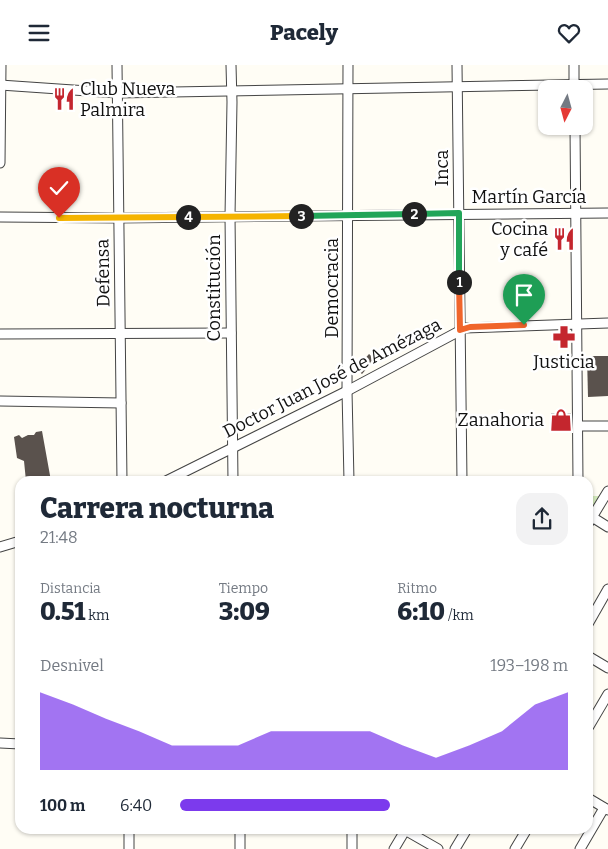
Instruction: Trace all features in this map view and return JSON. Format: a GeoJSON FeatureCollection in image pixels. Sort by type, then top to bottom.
{"type":"FeatureCollection","features":[{"type":"Feature","properties":{"kind":"street"},"geometry":{"type":"LineString","coordinates":[[0,163],[1,65]]}},
{"type":"Feature","properties":{"kind":"street","name":"Defensa"},"geometry":{"type":"LineString","coordinates":[[117,65],[122,476]]}},
{"type":"Feature","properties":{"kind":"street","name":"Constitución"},"geometry":{"type":"LineString","coordinates":[[230,65],[232,91],[230,216],[233,476]]}},
{"type":"Feature","properties":{"kind":"street","name":"Democracia"},"geometry":{"type":"LineString","coordinates":[[348,65],[347,391],[349,476]]}},
{"type":"Feature","properties":{"kind":"street","name":"Inca"},"geometry":{"type":"LineString","coordinates":[[457,65],[462,476]]}},
{"type":"Feature","properties":{"kind":"street"},"geometry":{"type":"LineString","coordinates":[[574,65],[574,80]]}},
{"type":"Feature","properties":{"kind":"street"},"geometry":{"type":"LineString","coordinates":[[593,85],[608,84]]}},
{"type":"Feature","properties":{"kind":"street"},"geometry":{"type":"LineString","coordinates":[[0,85],[117,93],[538,87]]}},
{"type":"Feature","properties":{"kind":"street"},"geometry":{"type":"LineString","coordinates":[[575,135],[578,476]]}},
{"type":"Feature","properties":{"kind":"street","name":"Martín García"},"geometry":{"type":"LineString","coordinates":[[0,217],[118,218],[459,213],[608,213]]}},
{"type":"Feature","properties":{"kind":"street","name":"Doctor Juan José de Amézaga"},"geometry":{"type":"LineString","coordinates":[[176,476],[347,391],[460,330],[470,327],[608,323]]}},
{"type":"Feature","properties":{"kind":"street"},"geometry":{"type":"LineString","coordinates":[[0,334],[231,333]]}},
{"type":"Feature","properties":{"kind":"street"},"geometry":{"type":"LineString","coordinates":[[0,401],[121,403]]}},
{"type":"Feature","properties":{"kind":"street"},"geometry":{"type":"LineString","coordinates":[[578,427],[608,426]]}},
{"type":"Feature","properties":{"kind":"street"},"geometry":{"type":"LineString","coordinates":[[593,516],[608,491]]}},
{"type":"Feature","properties":{"kind":"street"},"geometry":{"type":"LineString","coordinates":[[593,522],[608,527]]}},
{"type":"Feature","properties":{"kind":"street"},"geometry":{"type":"LineString","coordinates":[[0,547],[15,542]]}},
{"type":"Feature","properties":{"kind":"street"},"geometry":{"type":"LineString","coordinates":[[593,615],[608,589]]}},
{"type":"Feature","properties":{"kind":"street"},"geometry":{"type":"LineString","coordinates":[[593,659],[608,668]]}},
{"type":"Feature","properties":{"kind":"street"},"geometry":{"type":"LineString","coordinates":[[593,720],[608,694]]}},
{"type":"Feature","properties":{"kind":"street"},"geometry":{"type":"LineString","coordinates":[[0,743],[15,744]]}},
{"type":"Feature","properties":{"kind":"street"},"geometry":{"type":"LineString","coordinates":[[593,801],[606,809],[593,829]]}},
{"type":"Feature","properties":{"kind":"street"},"geometry":{"type":"LineString","coordinates":[[129,834],[129,849]]}},
{"type":"Feature","properties":{"kind":"street"},"geometry":{"type":"LineString","coordinates":[[240,834],[240,849]]}},
{"type":"Feature","properties":{"kind":"street"},"geometry":{"type":"LineString","coordinates":[[352,834],[352,849]]}},
{"type":"Feature","properties":{"kind":"street"},"geometry":{"type":"LineString","coordinates":[[394,849],[403,834]]}},
{"type":"Feature","properties":{"kind":"street"},"geometry":{"type":"LineString","coordinates":[[414,834],[438,849]]}},
{"type":"Feature","properties":{"kind":"street"},"geometry":{"type":"LineString","coordinates":[[455,849],[464,834]]}},
{"type":"Feature","properties":{"kind":"street"},"geometry":{"type":"LineString","coordinates":[[515,849],[524,834]]}},
{"type":"Feature","properties":{"kind":"street"},"geometry":{"type":"LineString","coordinates":[[580,849],[590,834]]}},
{"type":"Feature","properties":{"kind":"green space"},"geometry":{"type":"Polygon","coordinates":[[[593,496],[600,496],[594,506],[593,496]]]}},
{"type":"Feature","properties":{"kind":"building"},"geometry":{"type":"Polygon","coordinates":[[[369,354],[375,359],[362,374],[356,369],[369,354]]]}},
{"type":"Feature","properties":{"kind":"building"},"geometry":{"type":"Polygon","coordinates":[[[587,356],[608,356],[608,396],[588,397],[587,356]]]}},
{"type":"Feature","properties":{"kind":"building","name":"Zanahoria"},"geometry":{"type":"Polygon","coordinates":[[[551,413],[571,413],[571,426],[551,426],[551,413]]]}},
{"type":"Feature","properties":{"kind":"building"},"geometry":{"type":"Polygon","coordinates":[[[42,431],[50,476],[26,476],[24,461],[17,458],[14,437],[19,435],[22,438],[34,435],[36,432],[42,431]]]}},
{"type":"Feature","properties":{"kind":"place","name":"Club Nueva Palmira"},"geometry":{"type":"Point","coordinates":[64,99]}},
{"type":"Feature","properties":{"kind":"place","name":"Cocina y café"},"geometry":{"type":"Point","coordinates":[564,239]}},
{"type":"Feature","properties":{"kind":"place","name":"Justicia"},"geometry":{"type":"Point","coordinates":[564,337]}},
{"type":"Feature","properties":{"kind":"place","name":"Zanahoria"},"geometry":{"type":"Point","coordinates":[561,420]}},
{"type":"Feature","properties":{"kind":"route"},"geometry":{"type":"LineString","coordinates":[[59,218],[459,213],[460,330],[470,327],[524,325]]}}]}
